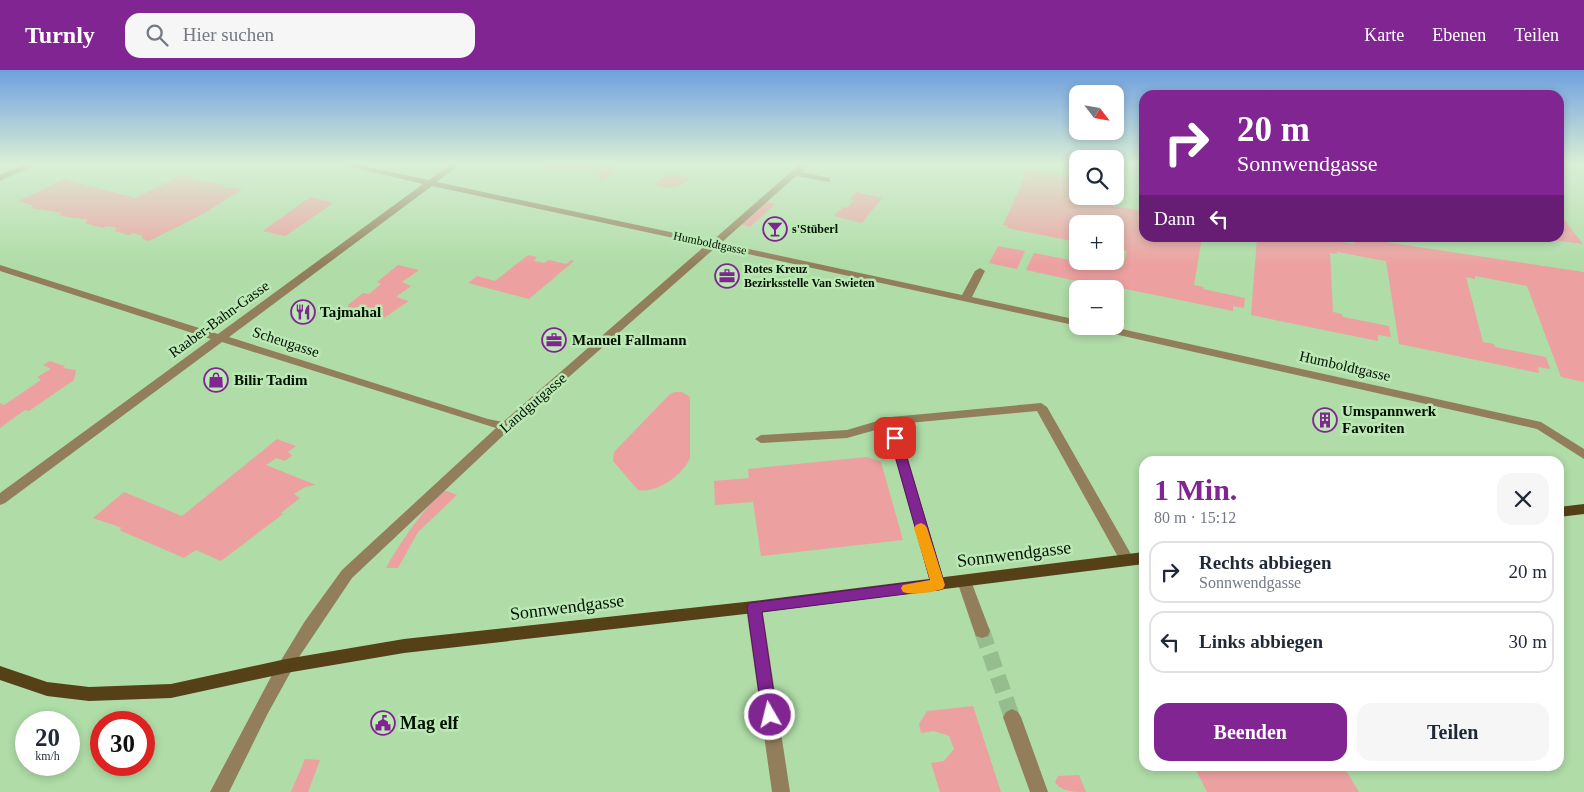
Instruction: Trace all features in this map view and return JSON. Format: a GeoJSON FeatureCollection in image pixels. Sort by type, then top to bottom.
{"type":"FeatureCollection","features":[{"type":"Feature","properties":{"kind":"main road"},"geometry":{"type":"LineString","coordinates":[[1564,511],[1584,509]]}},
{"type":"Feature","properties":{"kind":"main road","name":"Sonnwendgasse"},"geometry":{"type":"LineString","coordinates":[[0,673],[47,688],[89,694],[171,691],[286,666],[404,646],[754,607],[1139,559]]}},
{"type":"Feature","properties":{"kind":"street","name":"Raaber-Bahn-Gasse"},"geometry":{"type":"LineString","coordinates":[[0,500],[410,198]]}},
{"type":"Feature","properties":{"kind":"street","name":"Humboldtgasse"},"geometry":{"type":"LineString","coordinates":[[499,198],[1069,321]]}},
{"type":"Feature","properties":{"kind":"street","name":"Landgutgasse"},"geometry":{"type":"LineString","coordinates":[[219,792],[254,721],[286,666],[347,574],[506,426],[768,198]]}},
{"type":"Feature","properties":{"kind":"street","name":"Scheugasse"},"geometry":{"type":"LineString","coordinates":[[0,268],[222,337],[487,423],[506,426]]}},
{"type":"Feature","properties":{"kind":"street"},"geometry":{"type":"LineString","coordinates":[[966,298],[980,271]]}},
{"type":"Feature","properties":{"kind":"street","name":"Humboldtgasse"},"geometry":{"type":"LineString","coordinates":[[1124,333],[1541,426],[1584,455]]}},
{"type":"Feature","properties":{"kind":"street"},"geometry":{"type":"LineString","coordinates":[[761,439],[848,434],[891,421],[1041,407],[1127,560]]}},
{"type":"Feature","properties":{"kind":"street"},"geometry":{"type":"LineString","coordinates":[[891,421],[938,585]]}},
{"type":"Feature","properties":{"kind":"street"},"geometry":{"type":"LineString","coordinates":[[964,581],[982,631]]}},
{"type":"Feature","properties":{"kind":"street"},"geometry":{"type":"LineString","coordinates":[[754,607],[781,792]]}},
{"type":"Feature","properties":{"kind":"street"},"geometry":{"type":"LineString","coordinates":[[1012,717],[1039,792]]}},
{"type":"Feature","properties":{"kind":"shaded area"},"geometry":{"type":"Polygon","coordinates":[[[26,198],[229,198],[201,215],[149,241],[141,238],[143,236],[133,233],[129,235],[114,231],[117,228],[107,226],[103,228],[85,223],[88,220],[31,208],[34,206],[19,201],[26,198]]]}},
{"type":"Feature","properties":{"kind":"shaded area"},"geometry":{"type":"Polygon","coordinates":[[[309,198],[331,202],[332,204],[285,236],[263,231],[309,198]]]}},
{"type":"Feature","properties":{"kind":"shaded area"},"geometry":{"type":"Polygon","coordinates":[[[882,198],[862,223],[834,216],[843,207],[847,208],[854,200],[850,199],[882,198]]]}},
{"type":"Feature","properties":{"kind":"shaded area"},"geometry":{"type":"Polygon","coordinates":[[[1015,198],[1069,198],[1069,205],[1106,205],[1139,210],[1139,242],[1201,242],[1194,285],[1204,287],[1203,289],[1245,298],[1244,308],[1233,306],[1233,311],[1124,289],[1124,280],[1072,280],[1026,270],[1034,253],[1069,260],[1069,270],[1124,270],[1127,251],[1124,250],[1124,215],[1069,215],[1069,240],[1007,228],[1008,226],[1003,225],[1015,198]]]}},
{"type":"Feature","properties":{"kind":"shaded area"},"geometry":{"type":"Polygon","coordinates":[[[764,203],[775,204],[750,227],[740,224],[764,203]]]}},
{"type":"Feature","properties":{"kind":"shaded area"},"geometry":{"type":"Polygon","coordinates":[[[1564,219],[1583,244],[1564,241],[1564,219]]]}},
{"type":"Feature","properties":{"kind":"shaded area"},"geometry":{"type":"Polygon","coordinates":[[[1257,242],[1341,242],[1355,244],[1355,242],[1385,242],[1584,272],[1584,382],[1561,377],[1527,286],[1475,276],[1475,279],[1466,277],[1483,342],[1494,344],[1495,347],[1546,357],[1550,369],[1538,367],[1539,373],[1399,344],[1386,261],[1337,252],[1337,254],[1330,253],[1333,312],[1342,314],[1343,317],[1389,326],[1391,337],[1378,335],[1378,341],[1251,315],[1257,242]]]}},
{"type":"Feature","properties":{"kind":"shaded area"},"geometry":{"type":"Polygon","coordinates":[[[998,246],[1025,251],[1017,269],[989,263],[998,246]]]}},
{"type":"Feature","properties":{"kind":"shaded area"},"geometry":{"type":"Polygon","coordinates":[[[528,255],[537,257],[534,261],[544,263],[549,260],[566,264],[571,260],[574,261],[529,299],[468,283],[477,276],[495,281],[528,255]]]}},
{"type":"Feature","properties":{"kind":"shaded area"},"geometry":{"type":"Polygon","coordinates":[[[398,265],[419,270],[402,282],[411,286],[396,297],[409,301],[384,318],[372,315],[375,311],[359,306],[353,310],[349,308],[348,305],[363,293],[369,294],[381,284],[377,282],[398,265]]]}},
{"type":"Feature","properties":{"kind":"shaded area"},"geometry":{"type":"Polygon","coordinates":[[[50,361],[65,366],[63,368],[76,370],[74,380],[29,411],[25,410],[0,428],[0,403],[4,405],[41,380],[37,377],[51,369],[43,365],[50,361]]]}},
{"type":"Feature","properties":{"kind":"shaded area"},"geometry":{"type":"Polygon","coordinates":[[[682,392],[690,397],[690,458],[681,471],[668,482],[653,489],[638,490],[613,461],[614,452],[670,394],[682,392]]]}},
{"type":"Feature","properties":{"kind":"shaded area"},"geometry":{"type":"Polygon","coordinates":[[[277,439],[296,446],[288,452],[292,456],[285,461],[276,458],[266,465],[316,485],[305,487],[294,494],[300,498],[281,513],[283,514],[221,561],[196,550],[184,558],[119,530],[122,528],[93,518],[124,492],[182,516],[277,439]]]}},
{"type":"Feature","properties":{"kind":"shaded area"},"geometry":{"type":"Polygon","coordinates":[[[867,457],[881,462],[903,540],[761,556],[753,502],[715,505],[714,481],[749,478],[748,469],[867,457]]]}},
{"type":"Feature","properties":{"kind":"shaded area"},"geometry":{"type":"Polygon","coordinates":[[[442,491],[457,495],[418,532],[398,568],[386,568],[398,547],[442,491]]]}},
{"type":"Feature","properties":{"kind":"shaded area"},"geometry":{"type":"Polygon","coordinates":[[[973,706],[1001,792],[940,792],[931,763],[944,761],[954,749],[949,736],[934,731],[921,733],[919,724],[927,711],[973,706]]]}},
{"type":"Feature","properties":{"kind":"shaded area"},"geometry":{"type":"Polygon","coordinates":[[[305,759],[320,760],[308,792],[291,792],[305,759]]]}},
{"type":"Feature","properties":{"kind":"shaded area"},"geometry":{"type":"Polygon","coordinates":[[[1196,771],[1346,771],[1359,792],[1207,792],[1196,771]]]}},
{"type":"Feature","properties":{"kind":"shaded area"},"geometry":{"type":"Polygon","coordinates":[[[1079,775],[1086,792],[1065,790],[1055,782],[1058,776],[1079,775]]]}},
{"type":"Feature","properties":{"kind":"tunnel"},"geometry":{"type":"LineString","coordinates":[[982,631],[1012,717]]}},
{"type":"Feature","properties":{"kind":"slow traffic"},"geometry":{"type":"LineString","coordinates":[[908,588],[938,585],[921,528]]}},
{"type":"Feature","properties":{"kind":"place","name":"s'Stüberl"},"geometry":{"type":"Point","coordinates":[775,229]}},
{"type":"Feature","properties":{"kind":"place","name":"Rotes Kreuz Bezirksstelle Van Swieten"},"geometry":{"type":"Point","coordinates":[727,276]}},
{"type":"Feature","properties":{"kind":"place","name":"Tajmahal"},"geometry":{"type":"Point","coordinates":[303,312]}},
{"type":"Feature","properties":{"kind":"place","name":"Manuel Fallmann"},"geometry":{"type":"Point","coordinates":[554,340]}},
{"type":"Feature","properties":{"kind":"place","name":"Bilir Tadim"},"geometry":{"type":"Point","coordinates":[216,380]}},
{"type":"Feature","properties":{"kind":"place","name":"Umspannwerk Favoriten"},"geometry":{"type":"Point","coordinates":[1325,420]}},
{"type":"Feature","properties":{"kind":"place","name":"Mag elf"},"geometry":{"type":"Point","coordinates":[383,723]}},
{"type":"Feature","properties":{"kind":"route"},"geometry":{"type":"LineString","coordinates":[[770,715],[754,607],[938,585],[895,438]]}}]}
